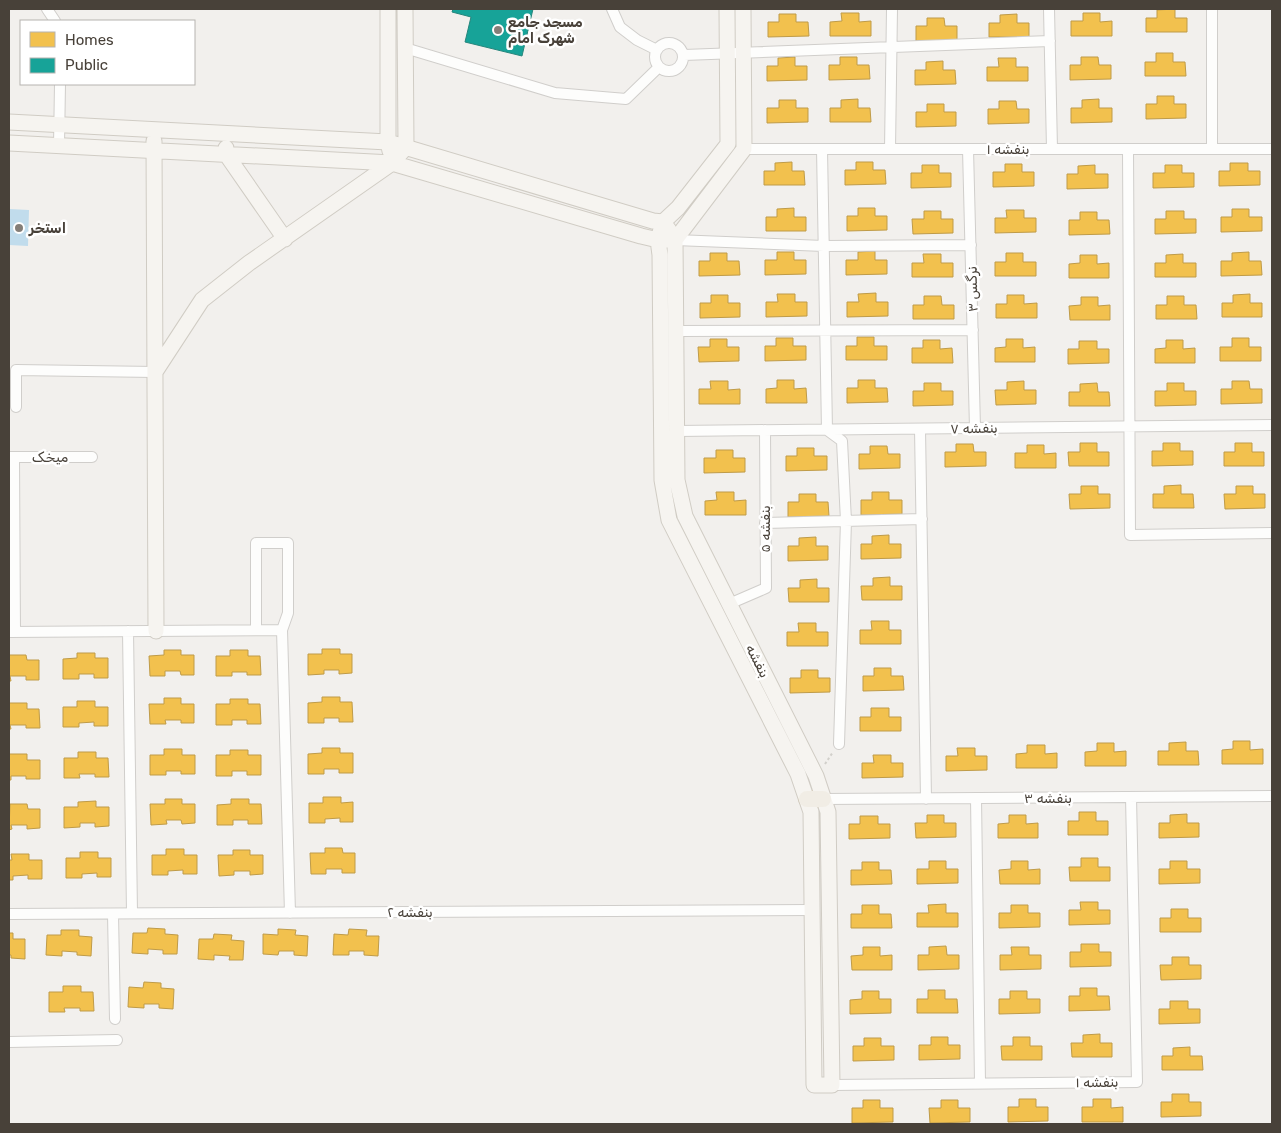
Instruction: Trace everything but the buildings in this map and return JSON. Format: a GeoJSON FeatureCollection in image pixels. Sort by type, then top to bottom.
{"type":"FeatureCollection","features":[{"type":"Feature","properties":{"kind":"main road"},"geometry":{"type":"LineString","coordinates":[[807,799],[824,799]]}},
{"type":"Feature","properties":{"kind":"street"},"geometry":{"type":"LineString","coordinates":[[46,9],[54,20]]}},
{"type":"Feature","properties":{"kind":"street"},"geometry":{"type":"LineString","coordinates":[[388,9],[388,142],[392,163]]}},
{"type":"Feature","properties":{"kind":"street"},"geometry":{"type":"LineString","coordinates":[[155,372],[202,300],[249,263],[392,163],[406,147],[405,9]]}},
{"type":"Feature","properties":{"kind":"street"},"geometry":{"type":"LineString","coordinates":[[612,9],[620,27],[637,40],[657,50]]}},
{"type":"Feature","properties":{"kind":"street"},"geometry":{"type":"LineString","coordinates":[[658,240],[663,222],[678,208],[728,144],[727,9]]}},
{"type":"Feature","properties":{"kind":"street"},"geometry":{"type":"LineString","coordinates":[[675,240],[744,149],[743,9]]}},
{"type":"Feature","properties":{"kind":"street"},"geometry":{"type":"LineString","coordinates":[[890,149],[892,9]]}},
{"type":"Feature","properties":{"kind":"street"},"geometry":{"type":"LineString","coordinates":[[1050,9],[1052,149]]}},
{"type":"Feature","properties":{"kind":"street"},"geometry":{"type":"LineString","coordinates":[[1212,9],[1212,149]]}},
{"type":"Feature","properties":{"kind":"street"},"geometry":{"type":"LineString","coordinates":[[684,55],[1050,42]]}},
{"type":"Feature","properties":{"kind":"street"},"geometry":{"type":"LineString","coordinates":[[672,43],[680,47],[684,55],[682,64],[676,70],[667,71],[659,67],[655,59],[657,50],[663,44],[672,43]]}},
{"type":"Feature","properties":{"kind":"street"},"geometry":{"type":"LineString","coordinates":[[405,48],[555,93],[626,99],[659,67]]}},
{"type":"Feature","properties":{"kind":"street"},"geometry":{"type":"LineString","coordinates":[[59,145],[60,85]]}},
{"type":"Feature","properties":{"kind":"street"},"geometry":{"type":"LineString","coordinates":[[9,122],[388,142],[653,221],[663,222]]}},
{"type":"Feature","properties":{"kind":"street"},"geometry":{"type":"LineString","coordinates":[[154,130],[156,631]]}},
{"type":"Feature","properties":{"kind":"street"},"geometry":{"type":"LineString","coordinates":[[226,134],[226,154],[285,239]]}},
{"type":"Feature","properties":{"kind":"street"},"geometry":{"type":"LineString","coordinates":[[9,143],[392,163],[658,240],[824,246],[971,246]]}},
{"type":"Feature","properties":{"kind":"street"},"geometry":{"type":"LineString","coordinates":[[728,144],[744,149]]}},
{"type":"Feature","properties":{"kind":"street","name":"بنفشه ۱"},"geometry":{"type":"LineString","coordinates":[[744,149],[1272,149]]}},
{"type":"Feature","properties":{"kind":"street"},"geometry":{"type":"LineString","coordinates":[[822,149],[827,430],[842,441],[846,521],[839,744]]}},
{"type":"Feature","properties":{"kind":"street","name":"نرگس ۳"},"geometry":{"type":"LineString","coordinates":[[968,149],[974,428]]}},
{"type":"Feature","properties":{"kind":"street"},"geometry":{"type":"LineString","coordinates":[[1128,149],[1130,535],[1272,533]]}},
{"type":"Feature","properties":{"kind":"street"},"geometry":{"type":"LineString","coordinates":[[531,204],[536,186]]}},
{"type":"Feature","properties":{"kind":"street"},"geometry":{"type":"LineString","coordinates":[[663,222],[675,240]]}},
{"type":"Feature","properties":{"kind":"street","name":"بنفشه"},"geometry":{"type":"LineString","coordinates":[[658,240],[660,255],[662,480],[670,520],[798,774],[811,812],[814,1085],[832,1085],[828,812],[816,776],[685,516],[677,480],[675,240]]}},
{"type":"Feature","properties":{"kind":"street"},"geometry":{"type":"LineString","coordinates":[[676,331],[973,330]]}},
{"type":"Feature","properties":{"kind":"street"},"geometry":{"type":"LineString","coordinates":[[16,407],[16,370],[155,372]]}},
{"type":"Feature","properties":{"kind":"street","name":"بنفشه ۷"},"geometry":{"type":"LineString","coordinates":[[677,431],[1272,425]]}},
{"type":"Feature","properties":{"kind":"street"},"geometry":{"type":"LineString","coordinates":[[920,429],[926,799]]}},
{"type":"Feature","properties":{"kind":"street","name":"بنفشه ۵"},"geometry":{"type":"LineString","coordinates":[[729,604],[766,588],[765,430]]}},
{"type":"Feature","properties":{"kind":"street","name":"میخک"},"geometry":{"type":"LineString","coordinates":[[11,457],[92,456]]}},
{"type":"Feature","properties":{"kind":"street"},"geometry":{"type":"LineString","coordinates":[[11,457],[12,632],[282,630]]}},
{"type":"Feature","properties":{"kind":"street"},"geometry":{"type":"LineString","coordinates":[[765,523],[922,519]]}},
{"type":"Feature","properties":{"kind":"street"},"geometry":{"type":"LineString","coordinates":[[256,630],[256,543],[288,543],[288,613],[282,630],[290,913]]}},
{"type":"Feature","properties":{"kind":"street"},"geometry":{"type":"LineString","coordinates":[[128,631],[132,913]]}},
{"type":"Feature","properties":{"kind":"street","name":"بنفشه ۳"},"geometry":{"type":"LineString","coordinates":[[824,799],[1272,796]]}},
{"type":"Feature","properties":{"kind":"street","name":"بنفشه ۱"},"geometry":{"type":"LineString","coordinates":[[832,1085],[1137,1082],[1131,797]]}},
{"type":"Feature","properties":{"kind":"street"},"geometry":{"type":"LineString","coordinates":[[976,798],[980,1083]]}},
{"type":"Feature","properties":{"kind":"street","name":"بنفشه ۲"},"geometry":{"type":"LineString","coordinates":[[9,914],[812,910]]}},
{"type":"Feature","properties":{"kind":"street"},"geometry":{"type":"LineString","coordinates":[[113,914],[115,1019]]}},
{"type":"Feature","properties":{"kind":"street"},"geometry":{"type":"LineString","coordinates":[[9,1042],[117,1040]]}},
{"type":"Feature","properties":{"kind":"path"},"geometry":{"type":"LineString","coordinates":[[816,776],[839,744]]}},
{"type":"Feature","properties":{"kind":"water","name":"استخر"},"geometry":{"type":"Polygon","coordinates":[[[9,209],[29,210],[28,246],[9,245],[9,209]]]}},
{"type":"Feature","properties":{"kind":"place","name":"مسجد جامع شهرک امام"},"geometry":{"type":"Point","coordinates":[498,30]}},
{"type":"Feature","properties":{"kind":"place","name":"استخر"},"geometry":{"type":"Point","coordinates":[19,228]}}]}
